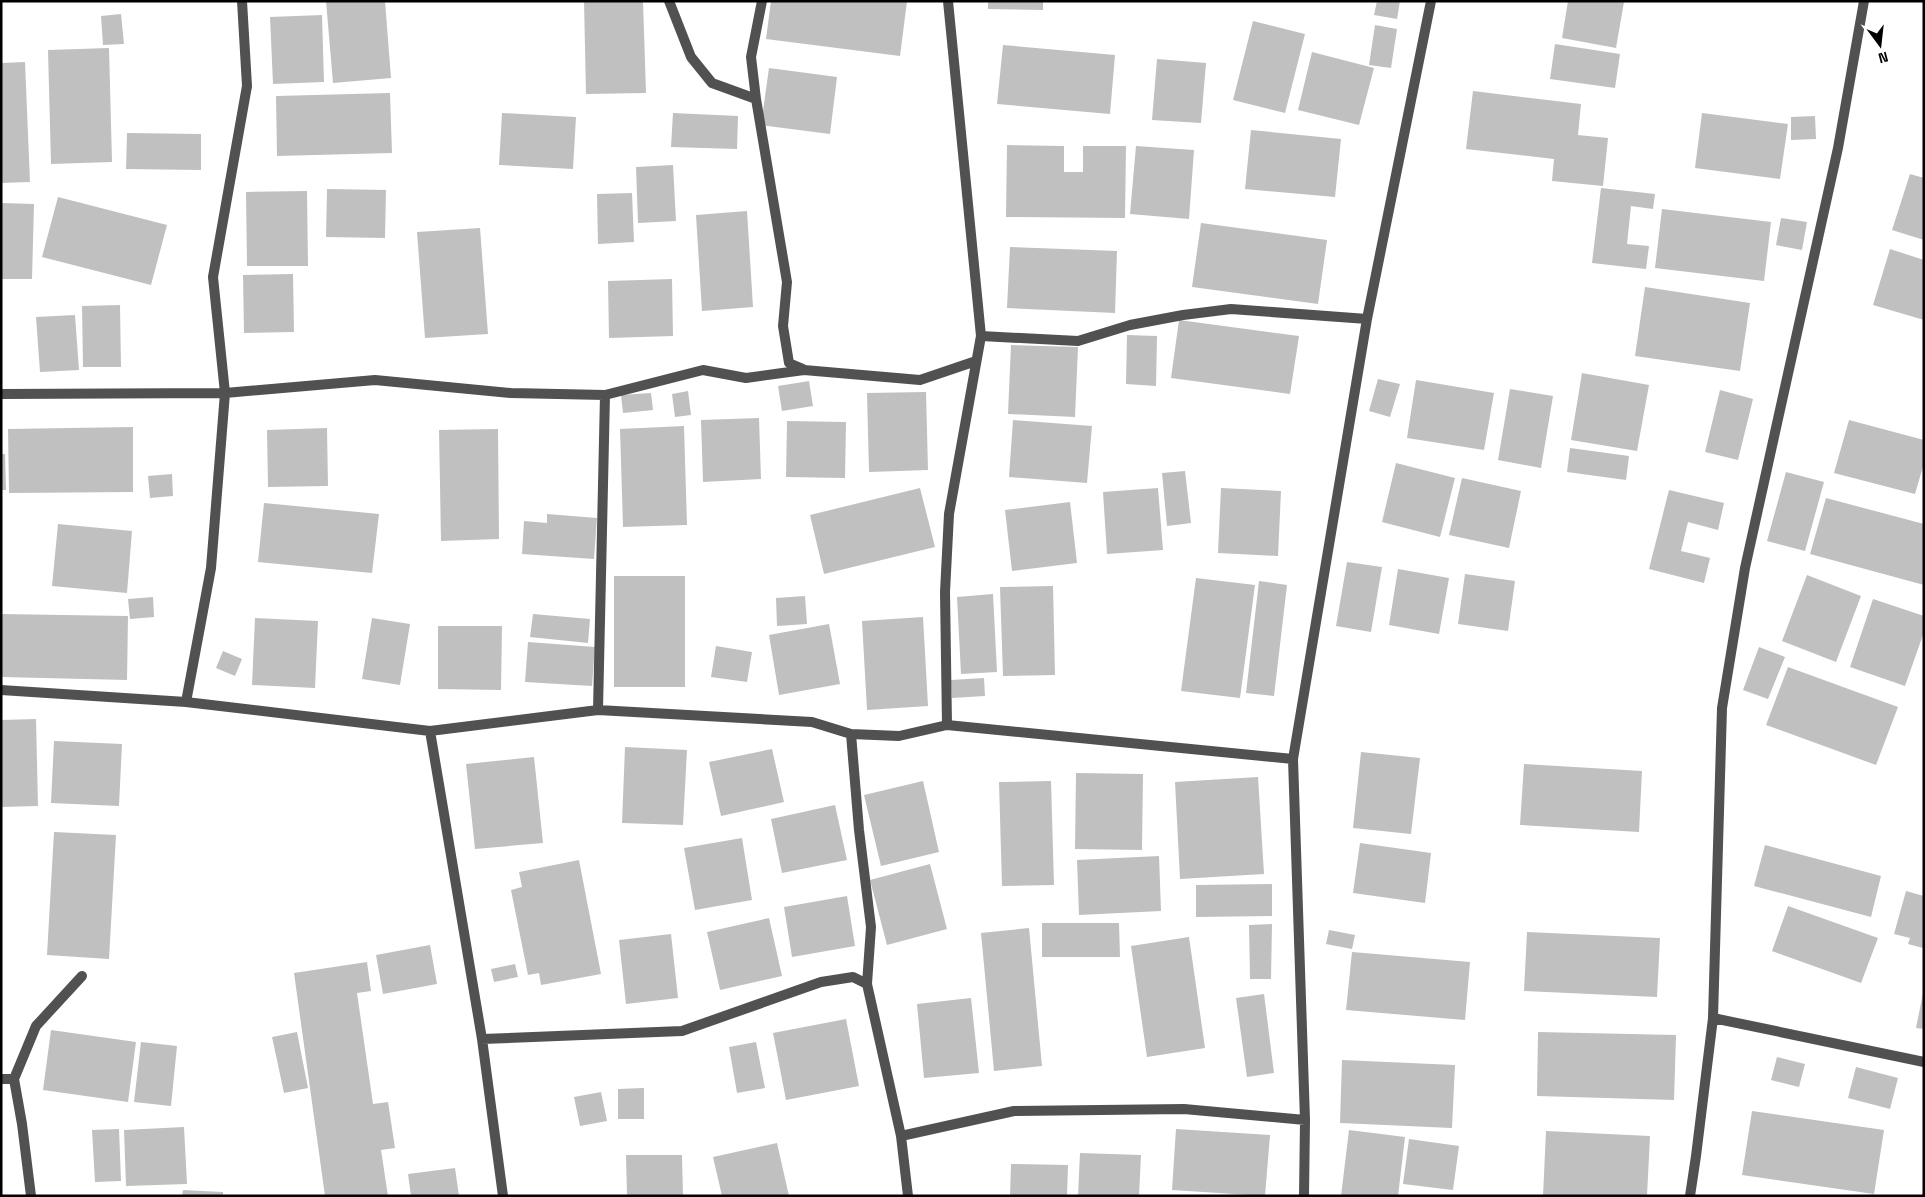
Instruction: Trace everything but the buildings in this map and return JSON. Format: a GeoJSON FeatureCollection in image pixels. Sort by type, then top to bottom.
{"type":"FeatureCollection","features":[{"type":"Feature","properties":{"kind":"street"},"geometry":{"type":"LineString","coordinates":[[186,702],[212,568],[224,393],[213,277],[247,86],[242,1]]}},
{"type":"Feature","properties":{"kind":"street"},"geometry":{"type":"LineString","coordinates":[[669,1],[691,56],[712,82],[756,99]]}},
{"type":"Feature","properties":{"kind":"street"},"geometry":{"type":"LineString","coordinates":[[762,1],[751,57],[756,99],[787,282],[783,326],[789,363],[804,370]]}},
{"type":"Feature","properties":{"kind":"street"},"geometry":{"type":"LineString","coordinates":[[947,725],[946,592],[949,514],[980,336],[948,1]]}},
{"type":"Feature","properties":{"kind":"street"},"geometry":{"type":"LineString","coordinates":[[1304,1196],[1305,1120],[1293,759],[1367,318],[1431,1]]}},
{"type":"Feature","properties":{"kind":"street"},"geometry":{"type":"LineString","coordinates":[[1690,1196],[1713,1018],[1722,708],[1744,568],[1838,148],[1864,1]]}},
{"type":"Feature","properties":{"kind":"street"},"geometry":{"type":"LineString","coordinates":[[980,336],[1078,341],[1138,324],[1184,315],[1231,309],[1367,318]]}},
{"type":"Feature","properties":{"kind":"street"},"geometry":{"type":"LineString","coordinates":[[1,394],[224,393],[375,380],[511,393],[605,395],[703,370],[746,378],[804,370],[920,380],[976,361]]}},
{"type":"Feature","properties":{"kind":"street"},"geometry":{"type":"LineString","coordinates":[[598,710],[605,395]]}},
{"type":"Feature","properties":{"kind":"street"},"geometry":{"type":"LineString","coordinates":[[1,690],[186,702],[430,731],[598,710],[812,722],[851,734],[899,736],[947,725],[1293,759]]}},
{"type":"Feature","properties":{"kind":"street"},"geometry":{"type":"LineString","coordinates":[[430,731],[482,1039],[503,1196]]}},
{"type":"Feature","properties":{"kind":"street"},"geometry":{"type":"LineString","coordinates":[[851,734],[859,830],[871,927],[867,984],[901,1136],[908,1196]]}},
{"type":"Feature","properties":{"kind":"street"},"geometry":{"type":"LineString","coordinates":[[31,1196],[14,1078],[36,1026],[82,976]]}},
{"type":"Feature","properties":{"kind":"street"},"geometry":{"type":"LineString","coordinates":[[482,1039],[682,1031],[821,982],[853,977],[867,984]]}},
{"type":"Feature","properties":{"kind":"street"},"geometry":{"type":"LineString","coordinates":[[1713,1018],[1924,1062]]}},
{"type":"Feature","properties":{"kind":"street"},"geometry":{"type":"LineString","coordinates":[[1,1079],[14,1078]]}},
{"type":"Feature","properties":{"kind":"street"},"geometry":{"type":"LineString","coordinates":[[901,1136],[1014,1111],[1184,1109],[1305,1120]]}}]}
